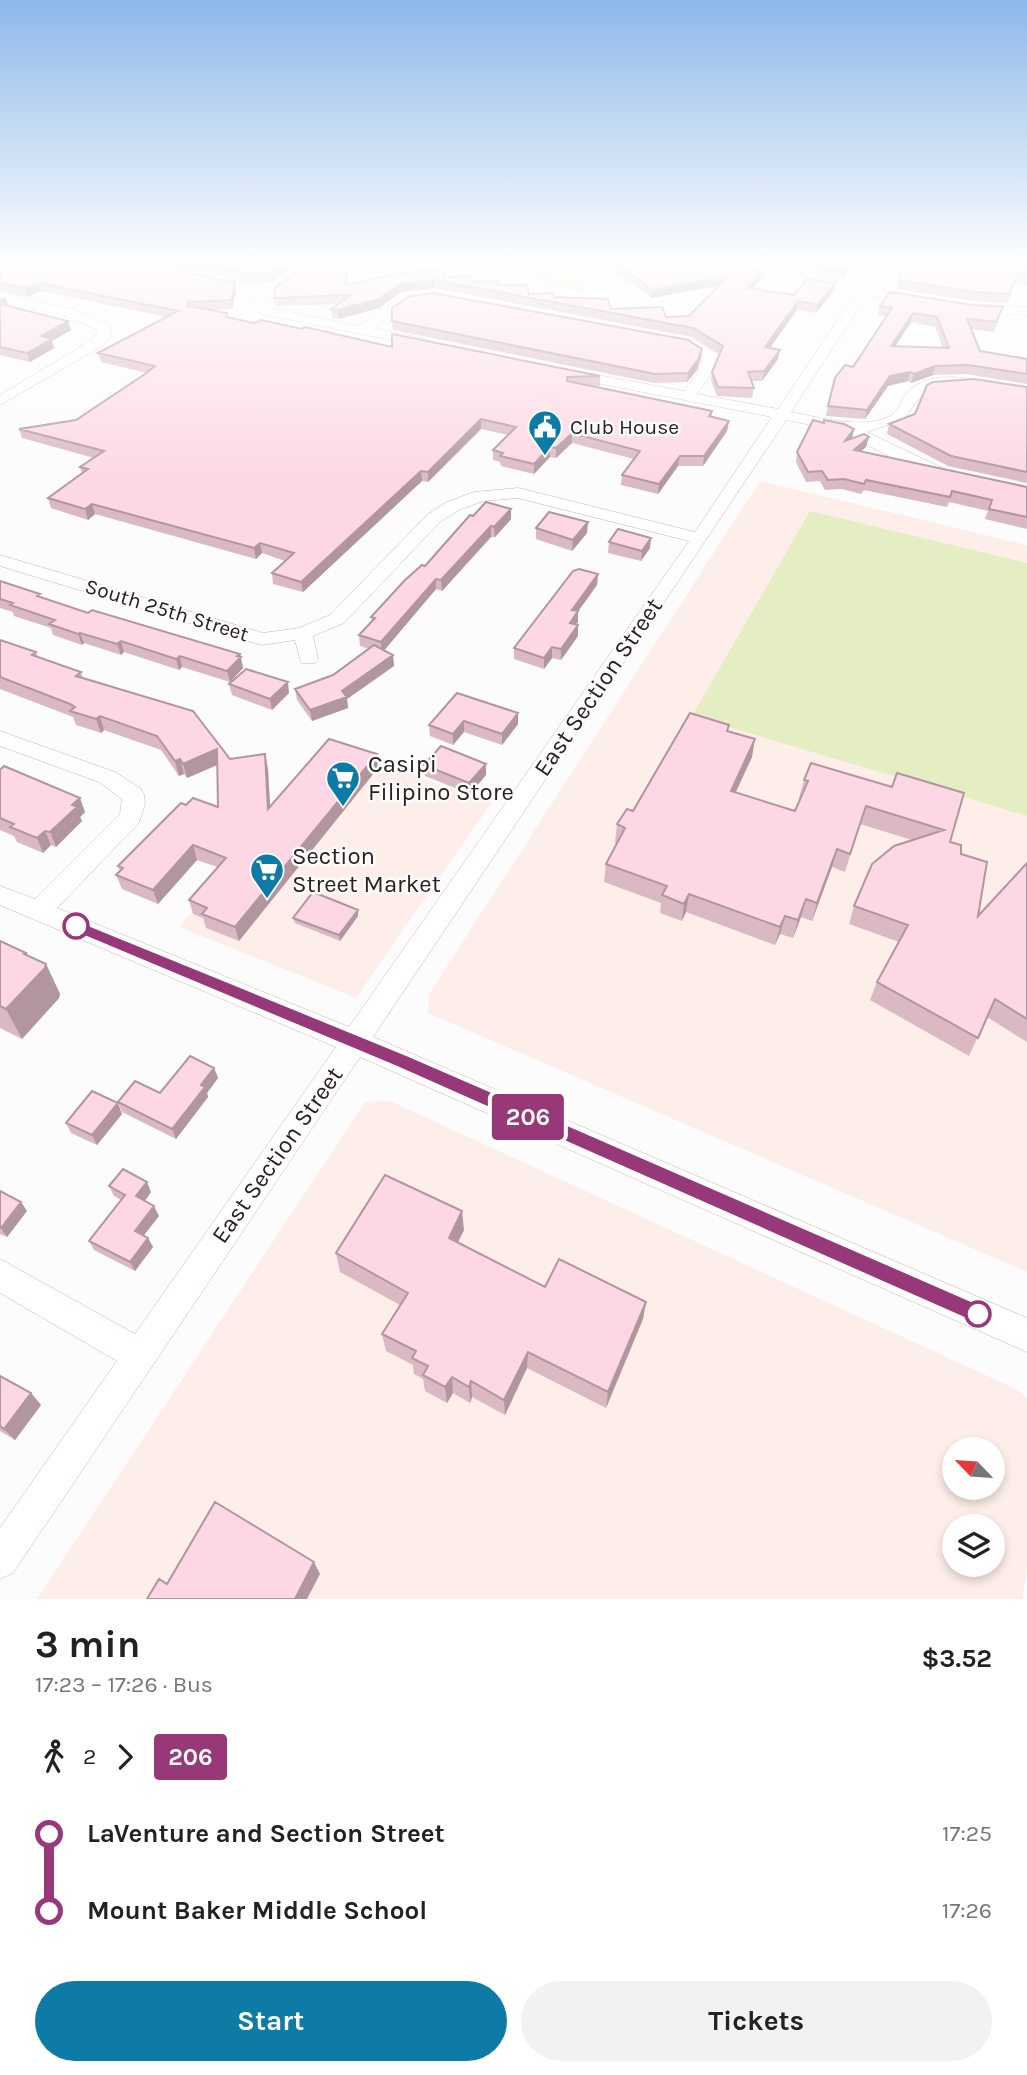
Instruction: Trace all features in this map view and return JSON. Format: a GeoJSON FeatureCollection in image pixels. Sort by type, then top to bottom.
{"type":"FeatureCollection","features":[{"type":"Feature","properties":{"kind":"street"},"geometry":{"type":"LineString","coordinates":[[0,401],[97,343],[103,337]]}},
{"type":"Feature","properties":{"kind":"street"},"geometry":{"type":"LineString","coordinates":[[394,337],[429,344]]}},
{"type":"Feature","properties":{"kind":"street"},"geometry":{"type":"LineString","coordinates":[[655,337],[692,344],[712,356],[706,372],[686,398]]}},
{"type":"Feature","properties":{"kind":"street","name":"East Section Street"},"geometry":{"type":"LineString","coordinates":[[0,1560],[700,538],[834,337]]}},
{"type":"Feature","properties":{"kind":"street"},"geometry":{"type":"LineString","coordinates":[[551,370],[847,427],[868,427],[900,416],[911,392],[929,384],[976,381]]}},
{"type":"Feature","properties":{"kind":"street"},"geometry":{"type":"LineString","coordinates":[[847,427],[896,454],[942,473],[968,479]]}},
{"type":"Feature","properties":{"kind":"street","name":"South 25th Street"},"geometry":{"type":"LineString","coordinates":[[0,560],[262,639],[303,633],[337,619],[434,518],[453,506],[481,496],[518,494],[700,538]]}},
{"type":"Feature","properties":{"kind":"street"},"geometry":{"type":"LineString","coordinates":[[303,633],[308,659]]}},
{"type":"Feature","properties":{"kind":"street"},"geometry":{"type":"LineString","coordinates":[[0,738],[107,777],[133,795],[131,817],[39,911]]}},
{"type":"Feature","properties":{"kind":"street"},"geometry":{"type":"LineString","coordinates":[[0,895],[355,1042],[1027,1335]]}},
{"type":"Feature","properties":{"kind":"street"},"geometry":{"type":"LineString","coordinates":[[0,1275],[139,1355]]}},
{"type":"Feature","properties":{"kind":"shaded area"},"geometry":{"type":"Polygon","coordinates":[[[760,481],[1027,545],[1027,1272],[428,1013],[429,994],[760,481]]]}},
{"type":"Feature","properties":{"kind":"shaded area"},"geometry":{"type":"Polygon","coordinates":[[[334,749],[492,802],[356,998],[179,927],[334,749]]]}},
{"type":"Feature","properties":{"kind":"shaded area"},"geometry":{"type":"Polygon","coordinates":[[[390,1101],[1016,1389],[1027,1398],[1027,1569],[1022,1599],[37,1599],[365,1102],[390,1101]]]}},
{"type":"Feature","properties":{"kind":"green space"},"geometry":{"type":"Polygon","coordinates":[[[810,511],[1027,563],[1027,816],[692,716],[810,511]]]}},
{"type":"Feature","properties":{"kind":"building"},"geometry":{"type":"Polygon","coordinates":[[[0,337],[52,339],[27,353],[0,347],[0,337]]]}},
{"type":"Feature","properties":{"kind":"building"},"geometry":{"type":"Polygon","coordinates":[[[129,337],[347,337],[392,347],[392,337],[405,337],[600,376],[567,377],[567,381],[712,411],[709,416],[729,421],[704,456],[680,456],[659,484],[622,475],[640,451],[572,433],[556,448],[550,447],[534,464],[500,456],[503,453],[493,450],[516,427],[481,419],[428,472],[421,471],[301,582],[272,573],[294,553],[260,543],[254,548],[92,504],[85,509],[48,498],[88,469],[80,467],[104,451],[19,429],[76,420],[155,366],[98,353],[129,337]]]}},
{"type":"Feature","properties":{"kind":"building"},"geometry":{"type":"Polygon","coordinates":[[[470,337],[670,337],[688,340],[702,349],[688,373],[655,374],[470,337]]]}},
{"type":"Feature","properties":{"kind":"building"},"geometry":{"type":"Polygon","coordinates":[[[707,337],[772,337],[765,347],[780,350],[764,371],[748,372],[754,388],[718,387],[712,372],[723,346],[707,337]]]}},
{"type":"Feature","properties":{"kind":"building"},"geometry":{"type":"Polygon","coordinates":[[[873,337],[897,337],[891,346],[949,348],[945,337],[974,337],[980,351],[1027,359],[1027,374],[968,365],[935,366],[914,374],[910,372],[890,376],[867,410],[828,406],[835,378],[845,365],[853,367],[873,337]]]}},
{"type":"Feature","properties":{"kind":"building"},"geometry":{"type":"Polygon","coordinates":[[[974,379],[1027,387],[1027,472],[951,456],[889,424],[915,414],[927,385],[933,382],[974,379]]]}},
{"type":"Feature","properties":{"kind":"building"},"geometry":{"type":"Polygon","coordinates":[[[813,420],[844,424],[854,429],[845,441],[864,434],[869,437],[854,450],[1027,487],[1027,517],[989,509],[992,500],[952,491],[950,497],[866,480],[864,484],[844,479],[828,480],[822,471],[808,472],[797,452],[813,420]]]}},
{"type":"Feature","properties":{"kind":"building"},"geometry":{"type":"Polygon","coordinates":[[[486,502],[511,509],[494,527],[491,526],[441,580],[436,579],[381,642],[359,635],[375,618],[371,617],[405,580],[422,565],[425,566],[470,515],[473,516],[486,502]]]}},
{"type":"Feature","properties":{"kind":"building"},"geometry":{"type":"Polygon","coordinates":[[[549,512],[588,522],[573,540],[536,528],[549,512]]]}},
{"type":"Feature","properties":{"kind":"building"},"geometry":{"type":"Polygon","coordinates":[[[618,529],[651,538],[642,551],[609,542],[618,529]]]}},
{"type":"Feature","properties":{"kind":"building"},"geometry":{"type":"Polygon","coordinates":[[[579,569],[598,574],[572,610],[578,611],[570,623],[578,625],[561,649],[552,647],[544,658],[514,648],[573,571],[579,569]]]}},
{"type":"Feature","properties":{"kind":"building"},"geometry":{"type":"Polygon","coordinates":[[[0,581],[88,613],[92,610],[240,654],[237,656],[241,657],[227,671],[180,656],[176,659],[121,641],[117,644],[78,634],[49,624],[55,620],[0,599],[0,581]]]}},
{"type":"Feature","properties":{"kind":"building"},"geometry":{"type":"Polygon","coordinates":[[[0,640],[36,652],[32,655],[81,672],[76,676],[193,711],[230,759],[265,754],[268,809],[329,739],[377,754],[235,927],[202,914],[207,908],[189,900],[226,858],[193,845],[153,890],[116,875],[123,868],[118,866],[181,803],[186,805],[193,798],[218,807],[217,749],[183,764],[180,759],[175,761],[157,736],[100,716],[96,719],[70,711],[75,707],[0,677],[0,640]]]}},
{"type":"Feature","properties":{"kind":"building"},"geometry":{"type":"Polygon","coordinates":[[[374,645],[393,655],[342,691],[347,697],[310,710],[295,689],[333,675],[374,645]]]}},
{"type":"Feature","properties":{"kind":"building"},"geometry":{"type":"Polygon","coordinates":[[[246,669],[288,682],[270,699],[229,684],[246,669]]]}},
{"type":"Feature","properties":{"kind":"building"},"geometry":{"type":"Polygon","coordinates":[[[457,693],[518,713],[502,734],[464,721],[453,734],[429,725],[457,693]]]}},
{"type":"Feature","properties":{"kind":"building"},"geometry":{"type":"Polygon","coordinates":[[[690,713],[729,725],[727,731],[755,739],[731,791],[795,811],[808,781],[804,780],[811,763],[892,787],[897,773],[964,793],[950,842],[961,845],[961,854],[987,862],[978,916],[1027,863],[1027,1019],[995,999],[978,1038],[877,982],[908,925],[854,906],[872,864],[894,846],[944,830],[866,806],[850,854],[837,849],[817,903],[806,899],[798,920],[785,916],[780,927],[689,894],[684,904],[662,895],[667,886],[606,864],[625,828],[617,824],[627,809],[633,811],[690,713]]]}},
{"type":"Feature","properties":{"kind":"building"},"geometry":{"type":"Polygon","coordinates":[[[441,746],[486,764],[469,783],[424,765],[441,746]]]}},
{"type":"Feature","properties":{"kind":"building"},"geometry":{"type":"Polygon","coordinates":[[[4,766],[80,798],[72,805],[77,807],[50,832],[45,831],[37,838],[10,827],[14,824],[0,818],[0,770],[4,766]]]}},
{"type":"Feature","properties":{"kind":"building"},"geometry":{"type":"Polygon","coordinates":[[[313,892],[358,910],[339,935],[293,918],[313,892]]]}},
{"type":"Feature","properties":{"kind":"building"},"geometry":{"type":"Polygon","coordinates":[[[0,941],[46,964],[6,1009],[0,1006],[0,941]]]}},
{"type":"Feature","properties":{"kind":"building"},"geometry":{"type":"Polygon","coordinates":[[[190,1056],[214,1068],[201,1085],[205,1087],[172,1129],[118,1102],[135,1081],[160,1093],[190,1056]]]}},
{"type":"Feature","properties":{"kind":"building"},"geometry":{"type":"Polygon","coordinates":[[[92,1091],[118,1103],[92,1135],[66,1123],[92,1091]]]}},
{"type":"Feature","properties":{"kind":"building"},"geometry":{"type":"Polygon","coordinates":[[[123,1169],[147,1182],[136,1196],[154,1206],[135,1231],[148,1238],[130,1262],[89,1241],[125,1195],[109,1186],[123,1169]]]}},
{"type":"Feature","properties":{"kind":"building"},"geometry":{"type":"Polygon","coordinates":[[[385,1175],[462,1211],[449,1238],[545,1287],[559,1259],[646,1302],[608,1392],[528,1352],[504,1400],[471,1381],[469,1387],[452,1377],[445,1387],[423,1375],[428,1366],[412,1358],[416,1351],[382,1334],[408,1293],[336,1253],[385,1175]]]}},
{"type":"Feature","properties":{"kind":"building"},"geometry":{"type":"Polygon","coordinates":[[[0,1191],[21,1202],[1,1228],[0,1227],[0,1191]]]}},
{"type":"Feature","properties":{"kind":"building"},"geometry":{"type":"Polygon","coordinates":[[[0,1376],[31,1393],[4,1429],[0,1426],[0,1376]]]}},
{"type":"Feature","properties":{"kind":"building"},"geometry":{"type":"Polygon","coordinates":[[[215,1502],[314,1562],[295,1599],[147,1599],[159,1579],[167,1584],[215,1502]]]}},
{"type":"Feature","properties":{"kind":"bus line","name":"206"},"geometry":{"type":"LineString","coordinates":[[76,926],[403,1062],[978,1314]]}},
{"type":"Feature","properties":{"kind":"place","name":"Club House"},"geometry":{"type":"Point","coordinates":[545,457]}},
{"type":"Feature","properties":{"kind":"place","name":"Casipi Filipino Store"},"geometry":{"type":"Point","coordinates":[343,808]}},
{"type":"Feature","properties":{"kind":"place","name":"Section Street Market"},"geometry":{"type":"Point","coordinates":[267,900]}}]}
